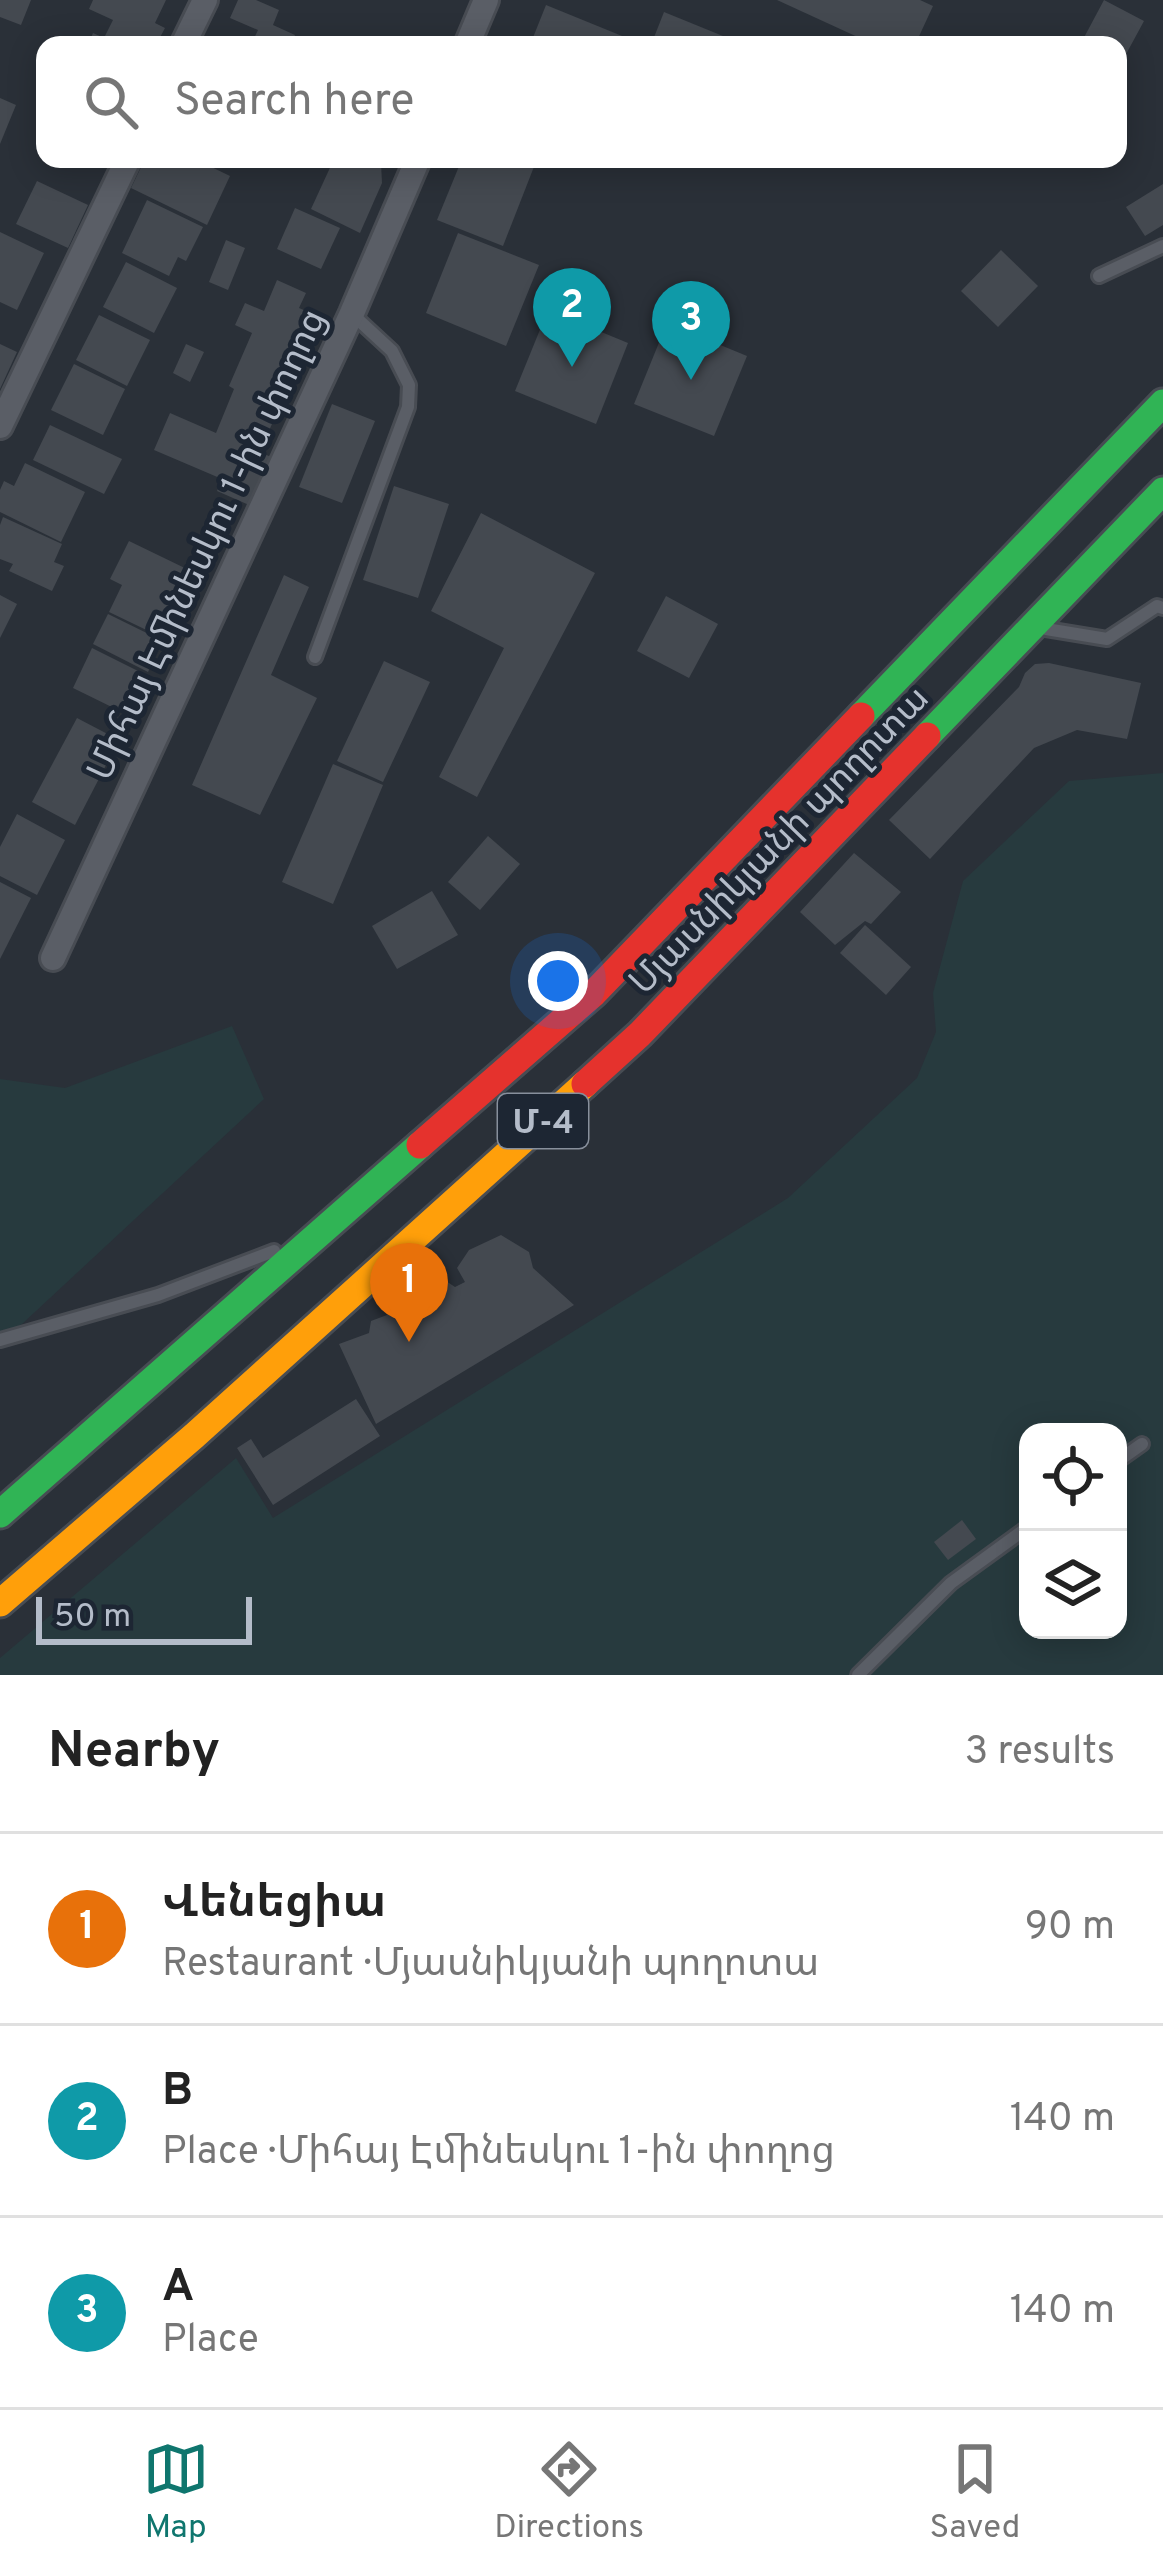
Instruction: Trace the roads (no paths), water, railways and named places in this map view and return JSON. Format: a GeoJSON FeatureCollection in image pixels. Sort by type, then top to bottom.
{"type":"FeatureCollection","features":[{"type":"Feature","properties":{"kind":"highway","name":"Մյասնիկյանի պողոտա"},"geometry":{"type":"LineString","coordinates":[[0,1514],[594,993],[1163,404]]}},
{"type":"Feature","properties":{"kind":"highway","name":"Մյասնիկյանի պողոտա"},"geometry":{"type":"LineString","coordinates":[[0,1603],[194,1436],[640,1034],[1163,491]]}},
{"type":"Feature","properties":{"kind":"street"},"geometry":{"type":"LineString","coordinates":[[187,36],[205,0]]}},
{"type":"Feature","properties":{"kind":"street"},"geometry":{"type":"LineString","coordinates":[[470,36],[486,0]]}},
{"type":"Feature","properties":{"kind":"street"},"geometry":{"type":"LineString","coordinates":[[0,426],[124,168]]}},
{"type":"Feature","properties":{"kind":"street","name":"Միհայ Էմինեսկու 1-ին փողոց"},"geometry":{"type":"LineString","coordinates":[[53,958],[352,314],[414,168]]}},
{"type":"Feature","properties":{"kind":"lane"},"geometry":{"type":"LineString","coordinates":[[1099,275],[1163,247]]}},
{"type":"Feature","properties":{"kind":"lane"},"geometry":{"type":"LineString","coordinates":[[315,656],[408,407],[410,385],[392,351],[352,314]]}},
{"type":"Feature","properties":{"kind":"lane"},"geometry":{"type":"LineString","coordinates":[[1033,627],[1107,639],[1156,606],[1163,608]]}},
{"type":"Feature","properties":{"kind":"lane"},"geometry":{"type":"LineString","coordinates":[[0,1340],[158,1295],[320,1234]]}},
{"type":"Feature","properties":{"kind":"lane"},"geometry":{"type":"LineString","coordinates":[[1127,1455],[1142,1444]]}},
{"type":"Feature","properties":{"kind":"lane"},"geometry":{"type":"LineString","coordinates":[[858,1675],[951,1583],[1022,1531]]}},
{"type":"Feature","properties":{"kind":"place","name":"B"},"geometry":{"type":"Point","coordinates":[572,367]}},
{"type":"Feature","properties":{"kind":"place","name":"A"},"geometry":{"type":"Point","coordinates":[691,380]}},
{"type":"Feature","properties":{"kind":"place","name":"Վենեցիա"},"geometry":{"type":"Point","coordinates":[409,1342]}}]}
